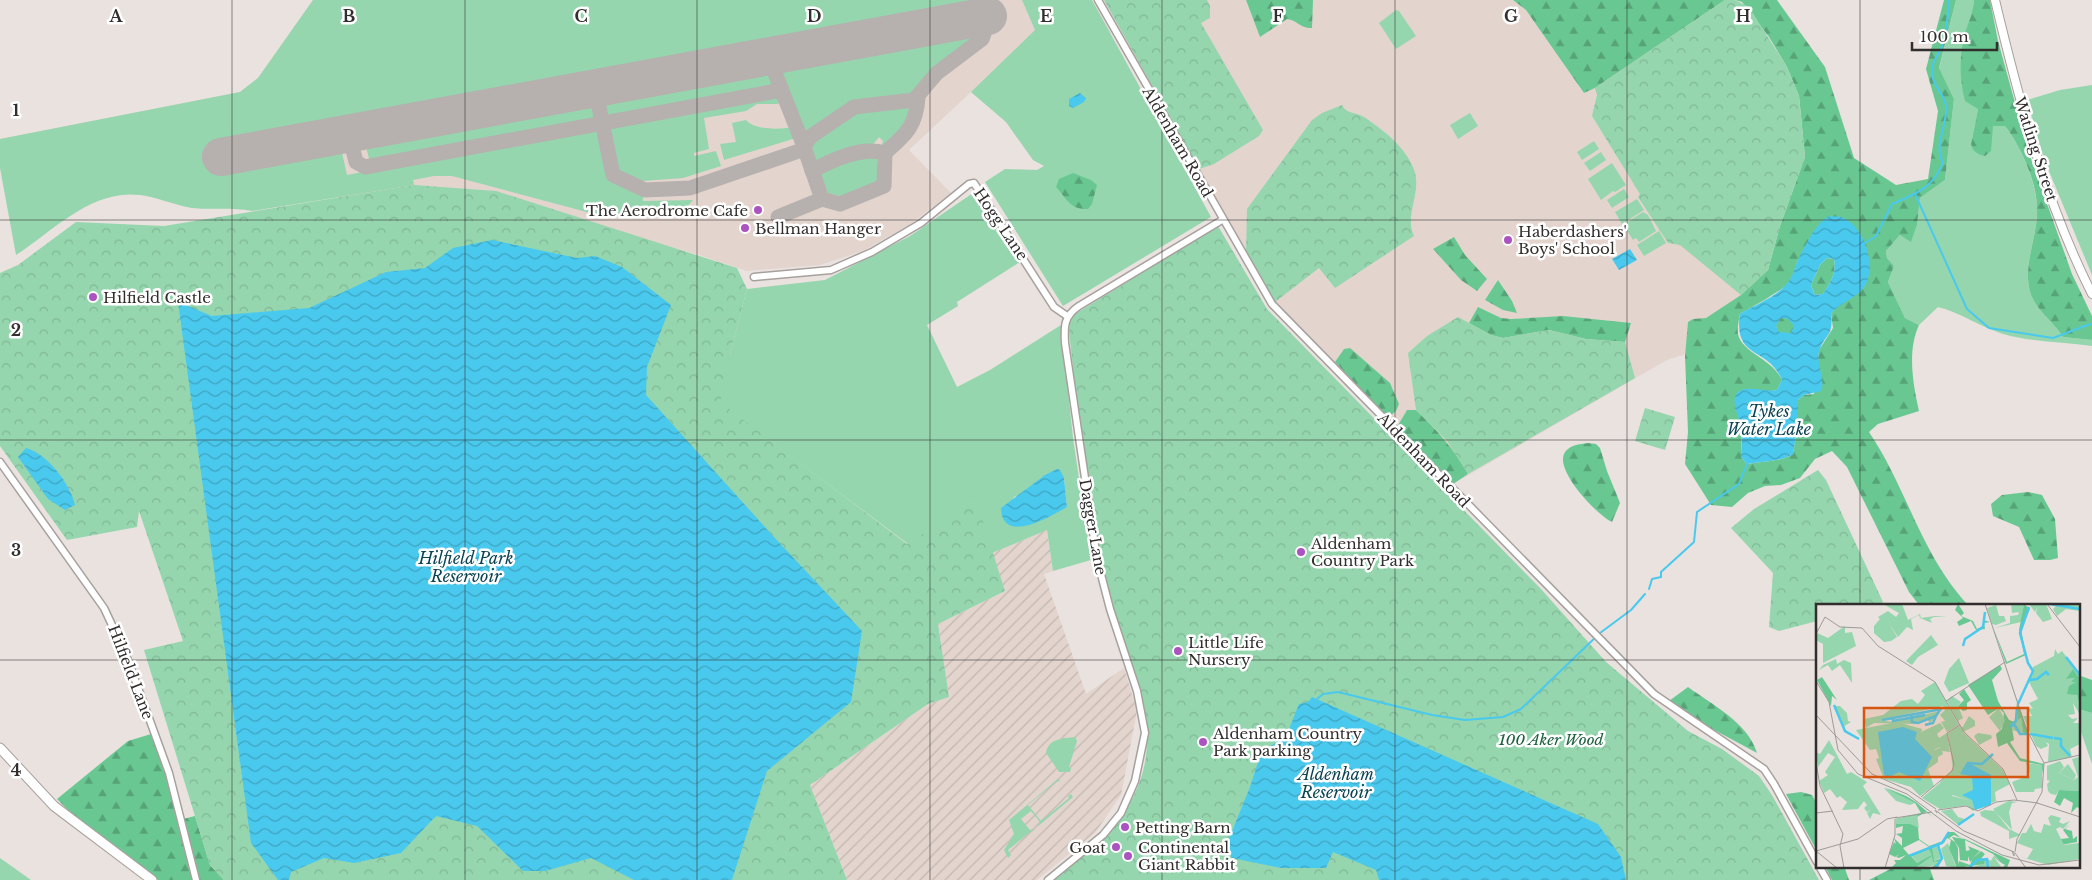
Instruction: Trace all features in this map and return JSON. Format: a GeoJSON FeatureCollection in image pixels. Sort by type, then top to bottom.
{"type":"FeatureCollection","features":[{"type":"Feature","properties":{"kind":"highway"},"geometry":{"type":"LineString","coordinates":[[0,748],[54,806],[152,880]]}},
{"type":"Feature","properties":{"kind":"main road","name":"Watling Street"},"geometry":{"type":"LineString","coordinates":[[1995,0],[2028,132],[2073,256],[2092,294]]}},
{"type":"Feature","properties":{"kind":"street","name":"Aldenham Road"},"geometry":{"type":"LineString","coordinates":[[1098,0],[1222,220],[1272,304],[1654,694],[1764,769],[1816,860]]}},
{"type":"Feature","properties":{"kind":"street","name":"Hogg Lane"},"geometry":{"type":"LineString","coordinates":[[754,277],[831,270],[872,252],[921,223],[969,184],[974,183],[1054,307],[1067,316]]}},
{"type":"Feature","properties":{"kind":"street"},"geometry":{"type":"LineString","coordinates":[[1067,316],[1079,306],[1222,220]]}},
{"type":"Feature","properties":{"kind":"street","name":"Dagger Lane"},"geometry":{"type":"LineString","coordinates":[[1048,880],[1103,835],[1117,819],[1136,781],[1145,733],[1137,691],[1110,609],[1092,536],[1065,343],[1064,328],[1067,316]]}},
{"type":"Feature","properties":{"kind":"street","name":"Hilfield Lane"},"geometry":{"type":"LineString","coordinates":[[0,462],[98,599],[118,633],[169,773],[196,880]]}},
{"type":"Feature","properties":{"kind":"street"},"geometry":{"type":"LineString","coordinates":[[1820,868],[1827,880]]}},
{"type":"Feature","properties":{"kind":"shaded area"},"geometry":{"type":"Polygon","coordinates":[[[313,0],[1092,0],[1111,33],[1045,166],[1033,160],[1006,122],[971,92],[909,150],[951,193],[909,225],[863,251],[820,265],[747,271],[696,254],[561,217],[0,168],[0,139],[240,92],[258,78],[313,0]]]}},
{"type":"Feature","properties":{"kind":"shaded area","name":"Haberdashers' Boys' School"},"geometry":{"type":"Polygon","coordinates":[[[1104,0],[1513,0],[1526,10],[1584,93],[1595,88],[1725,0],[1735,0],[1768,270],[1689,353],[1667,360],[1453,484],[1275,302],[1255,271],[1104,0]]]}},
{"type":"Feature","properties":{"kind":"shaded area"},"geometry":{"type":"Polygon","coordinates":[[[1047,530],[1053,571],[1044,574],[1086,694],[1124,668],[1137,711],[1121,795],[1095,833],[1037,880],[847,880],[810,785],[928,704],[949,697],[938,624],[1005,591],[992,553],[1047,530]]]}},
{"type":"Feature","properties":{"kind":"green space"},"geometry":{"type":"Polygon","coordinates":[[[313,0],[970,0],[970,7],[218,144],[222,169],[341,148],[347,175],[372,170],[365,143],[762,71],[770,75],[781,99],[778,104],[757,104],[746,111],[704,118],[709,149],[694,153],[694,156],[716,151],[721,166],[683,178],[643,181],[642,187],[617,177],[616,182],[643,193],[643,201],[693,200],[686,208],[628,214],[594,214],[452,176],[434,176],[413,180],[414,185],[252,211],[192,208],[146,196],[122,195],[105,198],[89,205],[16,255],[0,168],[0,139],[240,92],[258,78],[313,0]]]}},
{"type":"Feature","properties":{"kind":"green space"},"geometry":{"type":"Polygon","coordinates":[[[1022,0],[1092,0],[1211,217],[1063,306],[985,182],[1005,169],[1037,170],[1044,166],[1033,160],[1006,122],[971,92],[1035,30],[1022,0]]]}},
{"type":"Feature","properties":{"kind":"green space"},"geometry":{"type":"Polygon","coordinates":[[[1104,0],[1207,0],[1210,6],[1210,18],[1201,23],[1263,130],[1259,136],[1214,164],[1199,169],[1104,0]]]}},
{"type":"Feature","properties":{"kind":"green space"},"geometry":{"type":"Polygon","coordinates":[[[1246,0],[1313,0],[1312,28],[1287,19],[1260,37],[1246,0]]]}},
{"type":"Feature","properties":{"kind":"green space"},"geometry":{"type":"Polygon","coordinates":[[[1513,0],[1725,0],[1595,88],[1584,93],[1526,10],[1513,0]]]}},
{"type":"Feature","properties":{"kind":"green space"},"geometry":{"type":"Polygon","coordinates":[[[1725,0],[1735,0],[1749,7],[1787,67],[1799,96],[1805,157],[1780,226],[1768,270],[1741,295],[1680,245],[1668,243],[1638,197],[1640,194],[1592,116],[1597,95],[1595,88],[1725,0]]]}},
{"type":"Feature","properties":{"kind":"green space"},"geometry":{"type":"Polygon","coordinates":[[[1735,0],[1777,0],[1825,67],[1854,158],[1896,185],[1928,179],[1938,111],[1926,69],[1944,0],[1956,0],[1939,68],[1954,99],[1945,180],[1920,198],[1917,225],[1911,242],[1900,235],[1886,251],[1887,258],[1894,266],[1888,282],[1905,318],[1919,325],[1913,346],[1912,368],[1919,411],[1878,424],[1869,432],[1894,475],[1938,564],[1967,604],[1918,604],[1909,592],[1847,467],[1832,451],[1815,459],[1800,478],[1781,485],[1765,486],[1748,493],[1732,507],[1711,505],[1685,464],[1688,432],[1685,356],[1688,322],[1693,319],[1706,318],[1741,295],[1768,270],[1780,226],[1805,157],[1799,96],[1787,67],[1769,37],[1742,2],[1735,0]],[[1815,231],[1797,262],[1795,273],[1786,286],[1740,314],[1738,334],[1741,341],[1772,367],[1782,380],[1777,390],[1766,392],[1746,389],[1741,457],[1747,464],[1777,460],[1793,454],[1798,425],[1798,400],[1804,395],[1814,394],[1819,350],[1833,328],[1831,314],[1836,307],[1865,286],[1815,231]]]}},
{"type":"Feature","properties":{"kind":"green space"},"geometry":{"type":"Polygon","coordinates":[[[1956,0],[1974,0],[1973,14],[1966,31],[1978,109],[1971,144],[1978,154],[1993,126],[2005,126],[2016,144],[2030,174],[2036,196],[2037,218],[2028,266],[2030,290],[2034,301],[2063,337],[2092,340],[2092,346],[2014,337],[1987,328],[1938,307],[1919,325],[1905,318],[1888,282],[1894,266],[1887,258],[1886,251],[1900,235],[1911,241],[1917,225],[1920,198],[1945,180],[1954,99],[1939,69],[1956,0]]]}},
{"type":"Feature","properties":{"kind":"green space"},"geometry":{"type":"Polygon","coordinates":[[[1974,0],[1990,0],[1998,41],[2028,150],[2072,274],[2092,316],[2092,340],[2063,337],[2034,301],[2030,290],[2028,266],[2037,218],[2036,197],[2027,164],[2011,134],[2005,126],[1993,126],[1991,151],[1985,156],[1976,152],[1972,147],[1978,109],[1965,101],[1961,66],[1962,48],[1974,0]]]}},
{"type":"Feature","properties":{"kind":"green space"},"geometry":{"type":"Polygon","coordinates":[[[1396,10],[1399,11],[1416,36],[1396,49],[1379,23],[1396,10]]]}},
{"type":"Feature","properties":{"kind":"green space"},"geometry":{"type":"Polygon","coordinates":[[[973,32],[979,37],[932,73],[913,96],[853,104],[805,137],[780,76],[780,69],[785,66],[973,32]]]}},
{"type":"Feature","properties":{"kind":"green space"},"geometry":{"type":"Polygon","coordinates":[[[2092,85],[2092,275],[2044,159],[2027,100],[2060,90],[2092,85]]]}},
{"type":"Feature","properties":{"kind":"green space"},"geometry":{"type":"Polygon","coordinates":[[[911,104],[914,106],[910,122],[881,150],[883,141],[879,137],[871,147],[834,156],[817,166],[809,146],[811,140],[833,123],[858,108],[911,104]]]}},
{"type":"Feature","properties":{"kind":"green space"},"geometry":{"type":"Polygon","coordinates":[[[1342,105],[1346,110],[1361,115],[1385,132],[1398,144],[1412,165],[1416,183],[1411,219],[1414,236],[1335,288],[1319,268],[1275,302],[1246,253],[1247,209],[1312,120],[1322,113],[1342,105]]]}},
{"type":"Feature","properties":{"kind":"green space"},"geometry":{"type":"Polygon","coordinates":[[[1470,113],[1478,126],[1458,139],[1450,125],[1470,113]]]}},
{"type":"Feature","properties":{"kind":"green space"},"geometry":{"type":"Polygon","coordinates":[[[746,120],[755,126],[774,129],[792,127],[796,138],[724,160],[720,144],[736,142],[732,123],[746,120]]]}},
{"type":"Feature","properties":{"kind":"green space"},"geometry":{"type":"Polygon","coordinates":[[[1594,141],[1599,149],[1582,160],[1577,152],[1594,141]]]}},
{"type":"Feature","properties":{"kind":"green space"},"geometry":{"type":"Polygon","coordinates":[[[1601,152],[1606,160],[1590,171],[1584,163],[1601,152]]]}},
{"type":"Feature","properties":{"kind":"green space"},"geometry":{"type":"Polygon","coordinates":[[[874,154],[877,156],[879,182],[843,197],[828,193],[819,171],[836,162],[874,154]]]}},
{"type":"Feature","properties":{"kind":"green space"},"geometry":{"type":"Polygon","coordinates":[[[1612,163],[1626,185],[1615,192],[1613,191],[1601,200],[1588,179],[1612,163]]]}},
{"type":"Feature","properties":{"kind":"green space"},"geometry":{"type":"Polygon","coordinates":[[[1073,173],[1091,180],[1097,185],[1092,204],[1088,209],[1073,206],[1056,187],[1059,179],[1073,173]]]}},
{"type":"Feature","properties":{"kind":"green space","name":"Hilfield Park Reservoir"},"geometry":{"type":"Polygon","coordinates":[[[414,185],[496,191],[737,268],[747,289],[722,385],[723,393],[720,402],[907,544],[976,499],[1005,591],[938,624],[949,697],[928,704],[810,785],[847,880],[224,880],[210,865],[144,650],[183,641],[139,511],[137,527],[67,540],[0,446],[0,273],[18,265],[76,222],[164,226],[414,185]]]}},
{"type":"Feature","properties":{"kind":"green space"},"geometry":{"type":"Polygon","coordinates":[[[1624,189],[1629,197],[1612,208],[1607,200],[1624,189]]]}},
{"type":"Feature","properties":{"kind":"green space"},"geometry":{"type":"Polygon","coordinates":[[[973,193],[1020,262],[957,302],[958,306],[927,325],[957,387],[990,370],[1061,325],[1073,438],[1091,560],[1053,571],[1047,530],[992,553],[975,500],[908,544],[729,410],[773,536],[654,267],[730,354],[747,289],[825,280],[910,236],[973,193]],[[1064,478],[1014,497],[1005,522],[1067,507],[1064,478]]]}},
{"type":"Feature","properties":{"kind":"green space"},"geometry":{"type":"Polygon","coordinates":[[[1637,199],[1644,210],[1622,224],[1615,212],[1637,199]]]}},
{"type":"Feature","properties":{"kind":"green space"},"geometry":{"type":"Polygon","coordinates":[[[1643,212],[1648,215],[1656,231],[1639,242],[1636,238],[1633,240],[1626,229],[1629,227],[1626,223],[1643,212]]]}},
{"type":"Feature","properties":{"kind":"green space","name":"Aldenham Country Park"},"geometry":{"type":"Polygon","coordinates":[[[1218,226],[1267,309],[1541,589],[1606,662],[1688,731],[1722,749],[1759,776],[1772,795],[1819,880],[1054,880],[1094,847],[1116,824],[1126,810],[1141,778],[1146,758],[1147,738],[1145,718],[1136,678],[1116,620],[1097,546],[1080,434],[1069,332],[1070,321],[1075,314],[1218,226]]]}},
{"type":"Feature","properties":{"kind":"green space"},"geometry":{"type":"Polygon","coordinates":[[[1659,231],[1666,243],[1644,256],[1637,245],[1659,231]]]}},
{"type":"Feature","properties":{"kind":"green space"},"geometry":{"type":"Polygon","coordinates":[[[1454,237],[1465,255],[1487,279],[1477,291],[1461,280],[1433,249],[1454,237]]]}},
{"type":"Feature","properties":{"kind":"green space"},"geometry":{"type":"Polygon","coordinates":[[[1827,258],[1834,259],[1834,273],[1823,294],[1815,295],[1811,285],[1820,265],[1827,258]]]}},
{"type":"Feature","properties":{"kind":"green space"},"geometry":{"type":"Polygon","coordinates":[[[1498,280],[1512,301],[1517,313],[1503,310],[1485,300],[1498,280]]]}},
{"type":"Feature","properties":{"kind":"green space"},"geometry":{"type":"Polygon","coordinates":[[[1478,307],[1501,318],[1563,316],[1631,323],[1625,342],[1586,339],[1549,330],[1503,338],[1491,335],[1469,323],[1478,307]]]}},
{"type":"Feature","properties":{"kind":"green space"},"geometry":{"type":"Polygon","coordinates":[[[1458,317],[1491,335],[1503,338],[1549,330],[1586,339],[1625,342],[1635,378],[1468,474],[1447,441],[1416,410],[1408,353],[1427,336],[1458,317]]]}},
{"type":"Feature","properties":{"kind":"green space"},"geometry":{"type":"Polygon","coordinates":[[[1785,317],[1791,320],[1794,326],[1791,332],[1785,335],[1779,332],[1776,326],[1779,320],[1785,317]]]}},
{"type":"Feature","properties":{"kind":"green space"},"geometry":{"type":"Polygon","coordinates":[[[1350,348],[1390,383],[1399,404],[1396,411],[1388,418],[1335,362],[1344,349],[1350,348]]]}},
{"type":"Feature","properties":{"kind":"green space"},"geometry":{"type":"Polygon","coordinates":[[[1645,408],[1675,417],[1665,450],[1635,441],[1645,408]]]}},
{"type":"Feature","properties":{"kind":"green space"},"geometry":{"type":"Polygon","coordinates":[[[1407,410],[1416,410],[1431,425],[1445,440],[1468,474],[1453,484],[1397,427],[1407,410]]]}},
{"type":"Feature","properties":{"kind":"green space"},"geometry":{"type":"Polygon","coordinates":[[[1588,443],[1596,444],[1600,448],[1620,503],[1612,522],[1597,511],[1579,492],[1566,471],[1563,462],[1564,454],[1568,449],[1588,443]]]}},
{"type":"Feature","properties":{"kind":"green space"},"geometry":{"type":"Polygon","coordinates":[[[1818,470],[1826,480],[1883,602],[1880,604],[1816,604],[1816,621],[1779,631],[1769,627],[1773,573],[1731,528],[1754,509],[1818,470]]]}},
{"type":"Feature","properties":{"kind":"green space"},"geometry":{"type":"Polygon","coordinates":[[[2028,492],[2042,495],[2055,519],[2058,558],[2034,560],[2019,527],[1993,516],[1991,504],[2002,495],[2028,492]]]}},
{"type":"Feature","properties":{"kind":"green space"},"geometry":{"type":"Polygon","coordinates":[[[2080,676],[2092,680],[2092,713],[2080,710],[2080,676]]]}},
{"type":"Feature","properties":{"kind":"green space"},"geometry":{"type":"Polygon","coordinates":[[[1688,687],[1738,724],[1752,742],[1757,753],[1694,719],[1669,701],[1688,687]]]}},
{"type":"Feature","properties":{"kind":"green space"},"geometry":{"type":"Polygon","coordinates":[[[2080,710],[2092,713],[2092,764],[2080,729],[2080,710]]]}},
{"type":"Feature","properties":{"kind":"green space"},"geometry":{"type":"Polygon","coordinates":[[[151,734],[166,774],[193,880],[158,880],[125,858],[77,819],[57,799],[128,741],[151,734]]]}},
{"type":"Feature","properties":{"kind":"green space"},"geometry":{"type":"Polygon","coordinates":[[[1075,737],[1077,741],[1069,767],[1071,768],[1070,772],[1059,772],[1046,753],[1047,748],[1056,740],[1075,737]]]}},
{"type":"Feature","properties":{"kind":"green space"},"geometry":{"type":"Polygon","coordinates":[[[1058,779],[1060,781],[1056,782],[1028,805],[1041,821],[1069,798],[1068,796],[1071,794],[1073,797],[1037,827],[1040,822],[1031,811],[1021,819],[1030,830],[1034,829],[1008,850],[1011,855],[1008,858],[1004,850],[1014,834],[1009,820],[1058,779]]]}},
{"type":"Feature","properties":{"kind":"green space"},"geometry":{"type":"Polygon","coordinates":[[[1801,792],[1812,795],[1816,802],[1816,849],[1786,794],[1801,792]]]}},
{"type":"Feature","properties":{"kind":"green space"},"geometry":{"type":"Polygon","coordinates":[[[195,816],[210,865],[224,880],[199,880],[183,819],[195,816]]]}},
{"type":"Feature","properties":{"kind":"green space"},"geometry":{"type":"Polygon","coordinates":[[[0,858],[31,880],[0,880],[0,858]]]}},
{"type":"Feature","properties":{"kind":"green space"},"geometry":{"type":"Polygon","coordinates":[[[1826,868],[1845,868],[1849,880],[1832,880],[1826,868]]]}},
{"type":"Feature","properties":{"kind":"green space"},"geometry":{"type":"Polygon","coordinates":[[[1892,868],[1928,868],[1934,880],[1869,880],[1892,868]]]}},
{"type":"Feature","properties":{"kind":"water"},"geometry":{"type":"Polygon","coordinates":[[[1080,93],[1086,98],[1084,102],[1073,108],[1069,106],[1069,99],[1080,93]]]}},
{"type":"Feature","properties":{"kind":"water","name":"Tykes Water Lake"},"geometry":{"type":"Polygon","coordinates":[[[1829,216],[1841,217],[1849,221],[1856,228],[1862,236],[1869,256],[1869,276],[1863,289],[1831,314],[1830,332],[1821,346],[1818,357],[1822,382],[1821,391],[1804,395],[1798,400],[1798,425],[1793,454],[1777,460],[1747,464],[1741,457],[1742,429],[1735,406],[1736,395],[1739,391],[1746,389],[1777,390],[1782,380],[1776,369],[1753,352],[1742,339],[1739,329],[1740,314],[1770,298],[1786,285],[1807,242],[1819,224],[1829,216]],[[1827,258],[1820,265],[1811,285],[1815,295],[1823,294],[1834,273],[1834,259],[1827,258]],[[1781,318],[1776,326],[1779,332],[1791,333],[1794,326],[1788,319],[1781,318]]]}},
{"type":"Feature","properties":{"kind":"water","name":"Hilfield Park Reservoir"},"geometry":{"type":"Polygon","coordinates":[[[492,240],[577,258],[595,256],[622,267],[671,305],[647,367],[646,395],[773,536],[862,631],[851,702],[767,771],[732,880],[634,880],[591,858],[545,871],[523,871],[477,826],[436,816],[401,853],[354,863],[324,858],[291,872],[289,880],[278,880],[251,843],[178,302],[212,316],[309,308],[386,272],[425,268],[453,248],[492,240]]]}},
{"type":"Feature","properties":{"kind":"water"},"geometry":{"type":"Polygon","coordinates":[[[1630,249],[1637,260],[1619,270],[1612,259],[1630,249]]]}},
{"type":"Feature","properties":{"kind":"water"},"geometry":{"type":"Polygon","coordinates":[[[26,448],[42,456],[57,471],[68,488],[75,505],[65,510],[48,499],[18,457],[26,448]]]}},
{"type":"Feature","properties":{"kind":"water"},"geometry":{"type":"Polygon","coordinates":[[[1057,469],[1060,470],[1064,478],[1067,507],[1028,525],[1018,527],[1009,525],[1003,519],[1001,508],[1045,475],[1057,469]]]}},
{"type":"Feature","properties":{"kind":"water","name":"Aldenham Reservoir"},"geometry":{"type":"Polygon","coordinates":[[[1312,697],[1598,824],[1621,857],[1626,880],[1379,880],[1376,870],[1333,852],[1326,868],[1281,868],[1232,858],[1226,846],[1250,787],[1261,753],[1287,734],[1299,704],[1308,702],[1312,697]]]}},
{"type":"Feature","properties":{"kind":"waterway"},"geometry":{"type":"LineString","coordinates":[[1865,243],[1876,236],[1892,204],[1923,189],[1934,178],[1943,162],[1940,156],[1940,143],[1946,106],[1934,82],[1932,71],[1945,35],[1949,0]]}},
{"type":"Feature","properties":{"kind":"waterway"},"geometry":{"type":"LineString","coordinates":[[1915,194],[1967,309],[1989,328],[2053,338],[2090,324]]}},
{"type":"Feature","properties":{"kind":"waterway"},"geometry":{"type":"LineString","coordinates":[[1649,589],[1652,579],[1661,577],[1661,572],[1694,542],[1697,512],[1739,484],[1747,464]]}},
{"type":"Feature","properties":{"kind":"waterway"},"geometry":{"type":"LineString","coordinates":[[1317,699],[1323,694],[1338,692],[1432,715],[1465,720],[1503,717],[1521,709],[1600,633],[1631,610],[1645,594]]}},
{"type":"Feature","properties":{"kind":"taxiway"},"geometry":{"type":"LineString","coordinates":[[595,88],[613,175],[645,190],[690,188],[802,150],[810,137],[854,107],[914,100],[937,73],[982,39],[984,34],[981,23],[972,19]]}},
{"type":"Feature","properties":{"kind":"taxiway"},"geometry":{"type":"LineString","coordinates":[[782,54],[775,59],[773,68],[822,199]]}},
{"type":"Feature","properties":{"kind":"taxiway"},"geometry":{"type":"LineString","coordinates":[[754,59],[766,60],[773,68]]}},
{"type":"Feature","properties":{"kind":"taxiway"},"geometry":{"type":"LineString","coordinates":[[361,131],[354,136],[352,146],[356,162],[365,167],[782,90]]}},
{"type":"Feature","properties":{"kind":"taxiway"},"geometry":{"type":"LineString","coordinates":[[778,217],[822,199],[840,204],[884,186],[885,153],[908,130],[915,116],[918,98]]}},
{"type":"Feature","properties":{"kind":"taxiway"},"geometry":{"type":"LineString","coordinates":[[812,171],[847,155],[866,151],[885,153]]}},
{"type":"Feature","properties":{"kind":"runway"},"geometry":{"type":"LineString","coordinates":[[221,157],[988,16]]}},
{"type":"Feature","properties":{"kind":"place","name":"The Aerodrome Cafe"},"geometry":{"type":"Point","coordinates":[758,210]}},
{"type":"Feature","properties":{"kind":"place","name":"Bellman Hanger"},"geometry":{"type":"Point","coordinates":[745,228]}},
{"type":"Feature","properties":{"kind":"place","name":"Haberdashers' Boys' School"},"geometry":{"type":"Point","coordinates":[1508,240]}},
{"type":"Feature","properties":{"kind":"place","name":"Hilfield Castle"},"geometry":{"type":"Point","coordinates":[93,297]}},
{"type":"Feature","properties":{"kind":"place","name":"Aldenham Country Park"},"geometry":{"type":"Point","coordinates":[1301,552]}},
{"type":"Feature","properties":{"kind":"place","name":"Little Life Nursery"},"geometry":{"type":"Point","coordinates":[1178,651]}},
{"type":"Feature","properties":{"kind":"place","name":"Aldenham Country Park parking"},"geometry":{"type":"Point","coordinates":[1203,742]}},
{"type":"Feature","properties":{"kind":"place","name":"Petting Barn"},"geometry":{"type":"Point","coordinates":[1125,827]}},
{"type":"Feature","properties":{"kind":"place","name":"Goat"},"geometry":{"type":"Point","coordinates":[1116,847]}},
{"type":"Feature","properties":{"kind":"place","name":"Continental Giant Rabbit"},"geometry":{"type":"Point","coordinates":[1128,856]}},
{"type":"Feature","properties":{"kind":"park label","name":"100 Aker Wood"},"geometry":{"type":"Point","coordinates":[1551,739]}}]}
